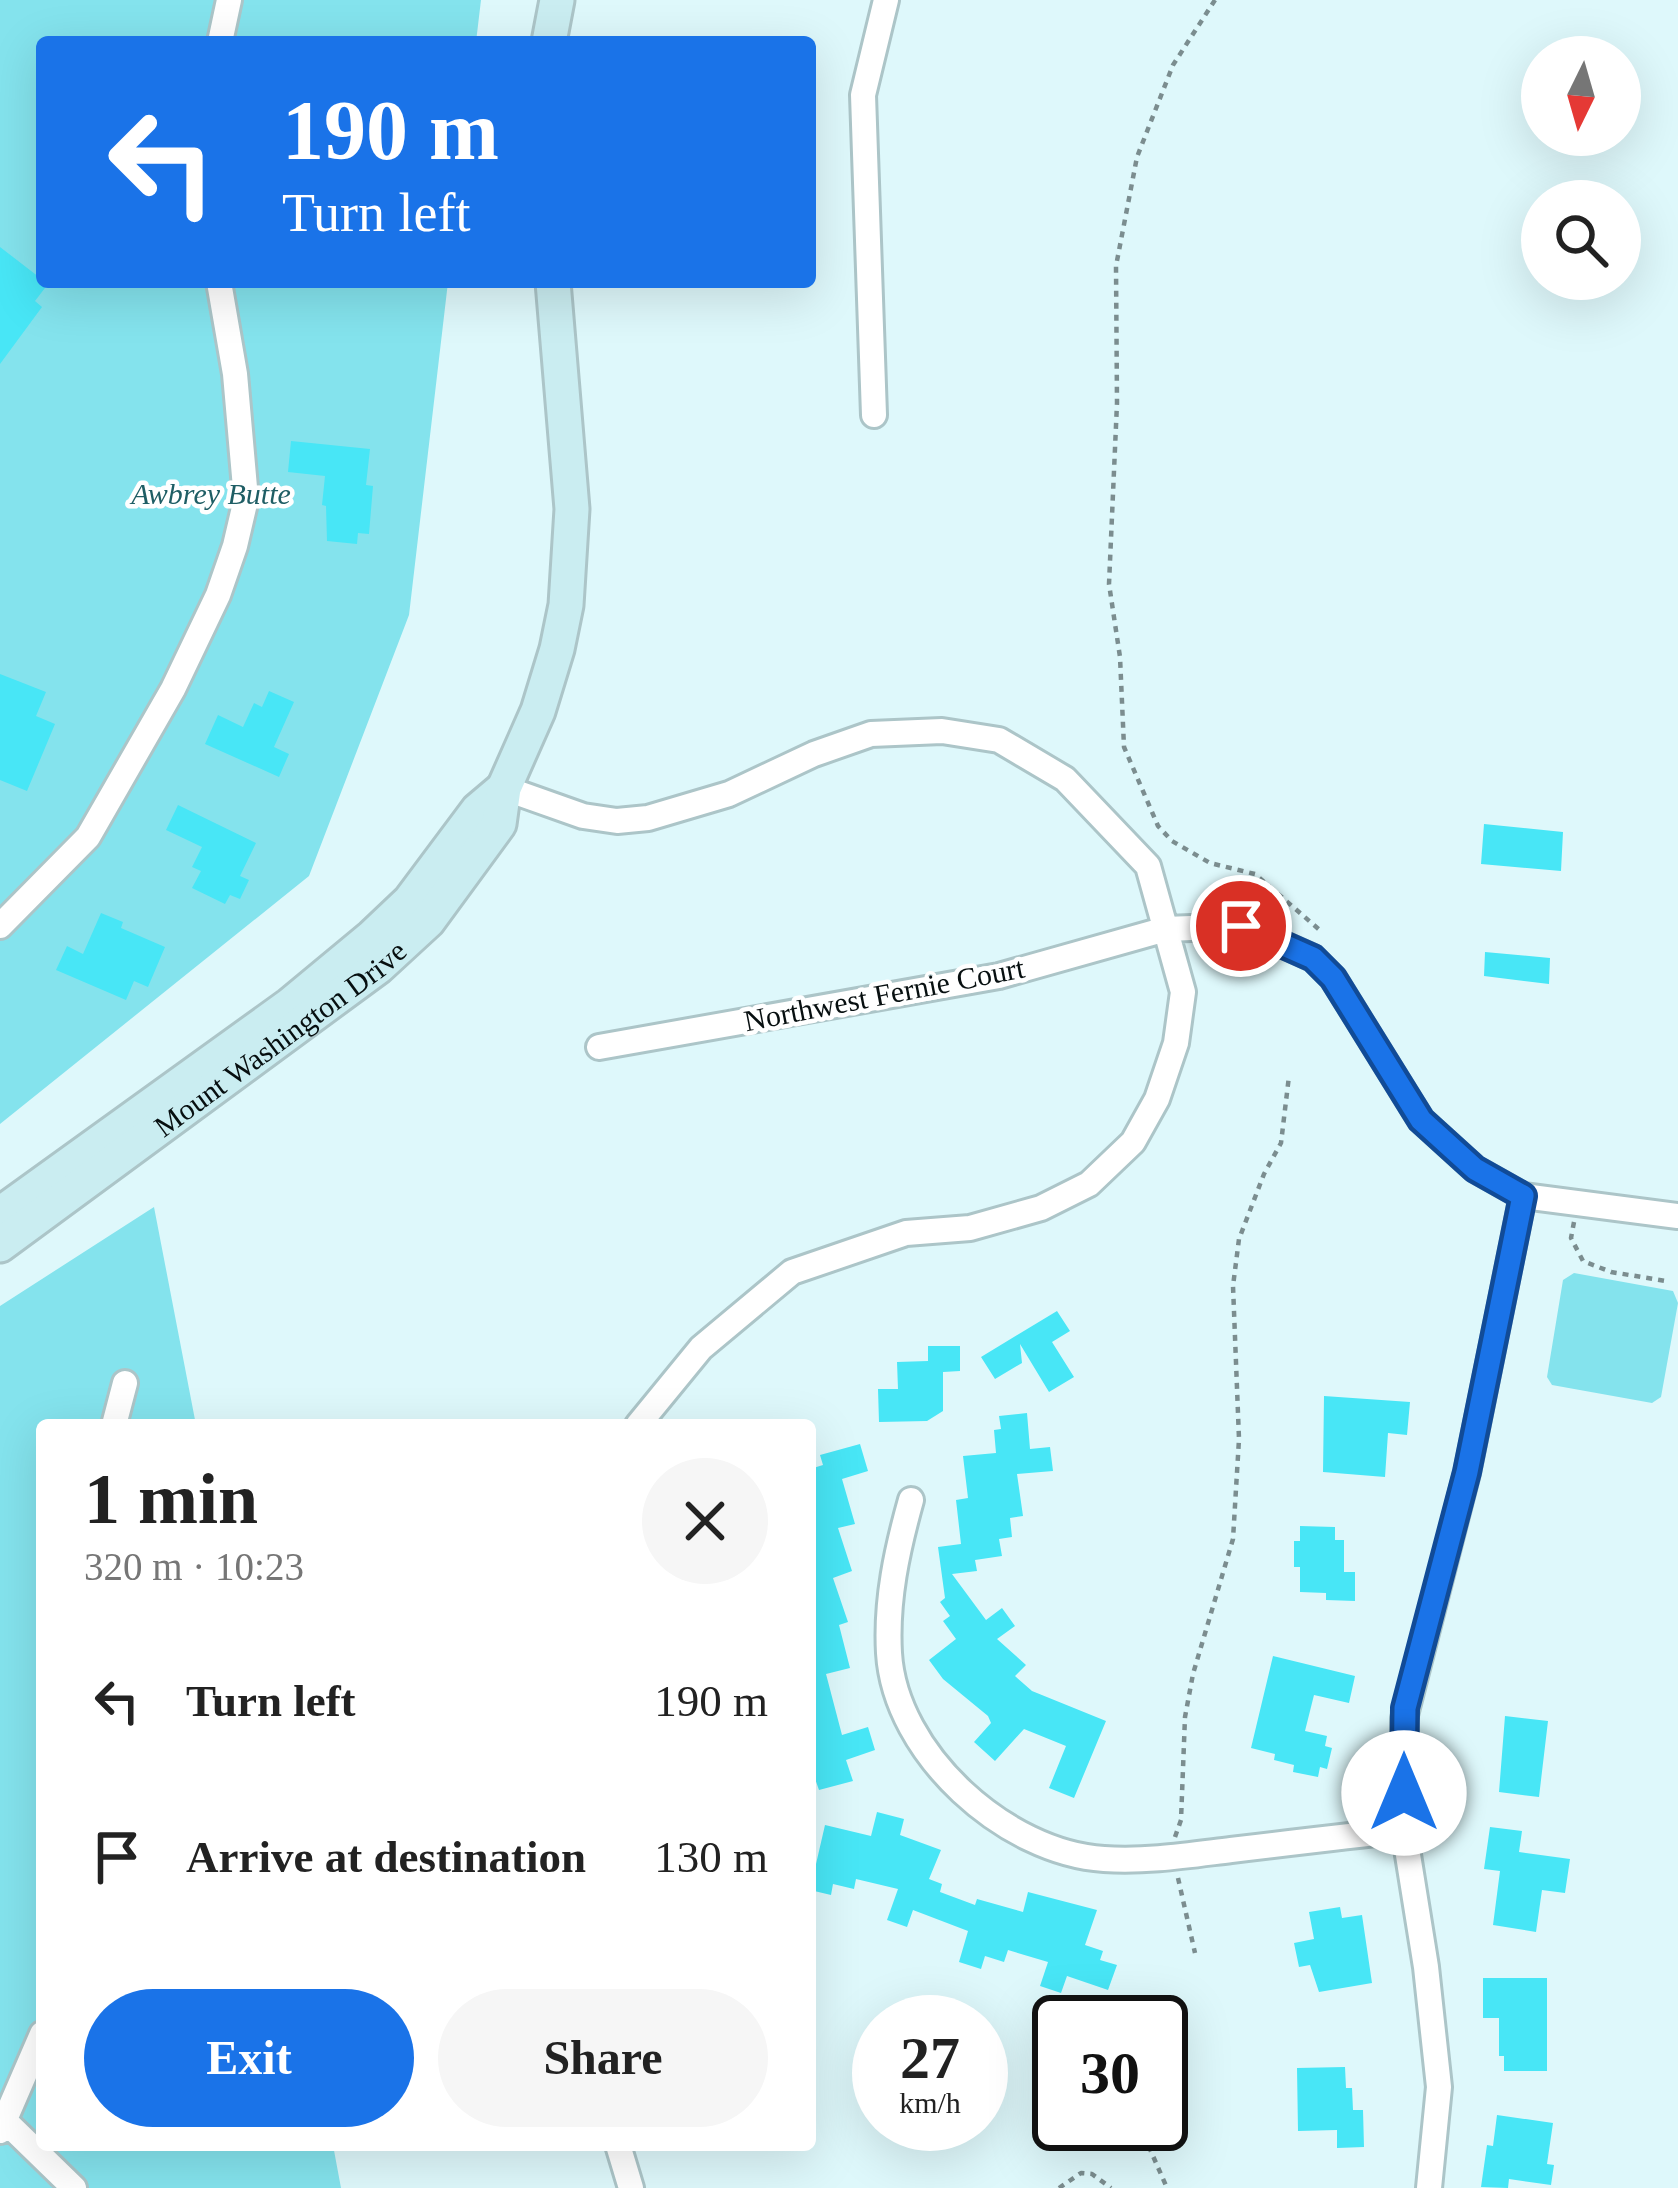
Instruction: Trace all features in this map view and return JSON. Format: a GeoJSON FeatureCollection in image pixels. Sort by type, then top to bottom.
{"type":"FeatureCollection","features":[{"type":"Feature","properties":{"kind":"main road"},"geometry":{"type":"LineString","coordinates":[[550,36],[557,0]]}},
{"type":"Feature","properties":{"kind":"main road","name":"Mount Washington Drive"},"geometry":{"type":"LineString","coordinates":[[0,1245],[378,967],[428,921],[499,824],[504,788],[538,711],[566,605],[572,509],[554,288]]}},
{"type":"Feature","properties":{"kind":"main road","name":"Mount Washington Drive"},"geometry":{"type":"LineString","coordinates":[[0,1214],[290,1005],[372,938],[410,901],[478,810],[504,788]]}},
{"type":"Feature","properties":{"kind":"street"},"geometry":{"type":"LineString","coordinates":[[221,36],[229,0]]}},
{"type":"Feature","properties":{"kind":"street"},"geometry":{"type":"LineString","coordinates":[[874,415],[863,95],[886,0]]}},
{"type":"Feature","properties":{"kind":"street"},"geometry":{"type":"LineString","coordinates":[[0,926],[88,837],[173,688],[218,595],[235,546],[246,499],[235,374],[220,288]]}},
{"type":"Feature","properties":{"kind":"street"},"geometry":{"type":"LineString","coordinates":[[504,788],[583,816],[648,818],[729,794],[814,754],[872,734],[942,730],[999,740],[1065,779],[1148,866],[1183,992],[1176,1043],[1157,1099],[1133,1142],[1089,1184],[1041,1208],[970,1228],[906,1233],[792,1272],[701,1348],[643,1419]]}},
{"type":"Feature","properties":{"kind":"street","name":"Northwest Fernie Court"},"geometry":{"type":"LineString","coordinates":[[599,1047],[999,976],[1166,929],[1241,926],[1313,958],[1333,978],[1421,1120],[1475,1169],[1523,1196]]}},
{"type":"Feature","properties":{"kind":"street"},"geometry":{"type":"LineString","coordinates":[[1429,2188],[1439,2087],[1404,1830],[1405,1708],[1467,1472],[1523,1196],[1678,1216]]}},
{"type":"Feature","properties":{"kind":"street"},"geometry":{"type":"LineString","coordinates":[[116,1419],[125,1383]]}},
{"type":"Feature","properties":{"kind":"street"},"geometry":{"type":"LineString","coordinates":[[911,1499],[891,1584],[889,1656],[895,1682],[907,1717],[928,1754],[996,1819],[1028,1840],[1068,1855],[1106,1859],[1171,1857],[1404,1830]]}},
{"type":"Feature","properties":{"kind":"street"},"geometry":{"type":"LineString","coordinates":[[36,2047],[2,2122],[74,2188]]}},
{"type":"Feature","properties":{"kind":"street"},"geometry":{"type":"LineString","coordinates":[[620,2151],[632,2188]]}},
{"type":"Feature","properties":{"kind":"path"},"geometry":{"type":"LineString","coordinates":[[1216,0],[1174,65],[1137,157],[1116,266],[1117,403],[1109,584],[1120,657],[1124,747],[1158,826],[1172,842],[1210,863],[1255,874],[1322,932]]}},
{"type":"Feature","properties":{"kind":"path"},"geometry":{"type":"LineString","coordinates":[[1174,1845],[1193,1673],[1233,1539],[1239,1439],[1233,1286],[1239,1239],[1281,1143],[1289,1076]]}},
{"type":"Feature","properties":{"kind":"path"},"geometry":{"type":"LineString","coordinates":[[1575,1216],[1570,1238],[1582,1261],[1610,1272],[1666,1281]]}},
{"type":"Feature","properties":{"kind":"path"},"geometry":{"type":"LineString","coordinates":[[1176,1868],[1195,1953]]}},
{"type":"Feature","properties":{"kind":"path"},"geometry":{"type":"LineString","coordinates":[[1151,2151],[1167,2188]]}},
{"type":"Feature","properties":{"kind":"path"},"geometry":{"type":"LineString","coordinates":[[1059,2188],[1081,2173],[1092,2174],[1111,2188]]}},
{"type":"Feature","properties":{"kind":"green space","name":"Awbrey Butte"},"geometry":{"type":"Polygon","coordinates":[[[0,0],[481,0],[477,36],[36,36],[36,288],[447,288],[409,615],[309,876],[0,1124],[0,0]]]}},
{"type":"Feature","properties":{"kind":"green space"},"geometry":{"type":"Polygon","coordinates":[[[154,1207],[195,1419],[36,1419],[36,2151],[334,2151],[341,2188],[0,2188],[0,1306],[154,1207]]]}},
{"type":"Feature","properties":{"kind":"green space"},"geometry":{"type":"Polygon","coordinates":[[[1574,1273],[1673,1291],[1678,1303],[1661,1397],[1652,1403],[1552,1385],[1547,1377],[1563,1280],[1574,1273]]]}},
{"type":"Feature","properties":{"kind":"building"},"geometry":{"type":"Polygon","coordinates":[[[0,247],[36,275],[36,288],[45,288],[35,301],[42,307],[0,364],[0,247]]]}},
{"type":"Feature","properties":{"kind":"building"},"geometry":{"type":"Polygon","coordinates":[[[291,441],[370,449],[369,534],[358,533],[357,544],[327,541],[326,506],[322,505],[325,476],[288,472],[291,441]]]}},
{"type":"Feature","properties":{"kind":"building"},"geometry":{"type":"Polygon","coordinates":[[[0,674],[46,692],[36,716],[55,724],[27,791],[0,780],[0,674]]]}},
{"type":"Feature","properties":{"kind":"building"},"geometry":{"type":"Polygon","coordinates":[[[269,691],[294,702],[274,747],[289,754],[279,777],[205,744],[218,715],[243,727],[254,703],[262,707],[269,691]]]}},
{"type":"Feature","properties":{"kind":"building"},"geometry":{"type":"Polygon","coordinates":[[[178,805],[256,843],[240,876],[249,880],[240,899],[230,895],[225,904],[192,888],[201,871],[192,867],[202,847],[166,830],[178,805]]]}},
{"type":"Feature","properties":{"kind":"building"},"geometry":{"type":"Polygon","coordinates":[[[1484,824],[1563,832],[1561,871],[1481,864],[1484,824]]]}},
{"type":"Feature","properties":{"kind":"building"},"geometry":{"type":"Polygon","coordinates":[[[101,913],[123,922],[121,928],[165,947],[148,987],[134,981],[126,1000],[56,970],[67,946],[83,954],[101,913]]]}},
{"type":"Feature","properties":{"kind":"building"},"geometry":{"type":"Polygon","coordinates":[[[1485,952],[1550,958],[1549,984],[1484,976],[1485,952]]]}},
{"type":"Feature","properties":{"kind":"building"},"geometry":{"type":"Polygon","coordinates":[[[1057,1311],[1070,1331],[1052,1342],[1074,1377],[1049,1392],[1020,1344],[1022,1363],[995,1379],[981,1357],[1057,1311]]]}},
{"type":"Feature","properties":{"kind":"building"},"geometry":{"type":"Polygon","coordinates":[[[928,1346],[960,1346],[960,1371],[943,1372],[943,1411],[927,1421],[879,1422],[878,1389],[898,1389],[897,1362],[928,1361],[928,1346]]]}},
{"type":"Feature","properties":{"kind":"building"},"geometry":{"type":"Polygon","coordinates":[[[1324,1396],[1410,1402],[1407,1435],[1388,1433],[1385,1477],[1323,1472],[1324,1396]]]}},
{"type":"Feature","properties":{"kind":"building"},"geometry":{"type":"Polygon","coordinates":[[[1027,1413],[1030,1449],[1050,1447],[1053,1471],[1017,1474],[1023,1516],[1010,1518],[1012,1537],[999,1539],[1002,1556],[975,1560],[977,1571],[952,1574],[986,1620],[1002,1608],[1015,1626],[997,1639],[1026,1665],[1015,1676],[1032,1691],[1106,1721],[1074,1798],[1049,1788],[1066,1746],[1024,1729],[995,1761],[974,1742],[991,1723],[988,1716],[943,1679],[929,1660],[956,1639],[943,1621],[950,1616],[940,1602],[945,1598],[938,1547],[961,1544],[956,1500],[968,1498],[963,1456],[996,1453],[994,1430],[1001,1429],[999,1416],[1027,1413]]]}},
{"type":"Feature","properties":{"kind":"building"},"geometry":{"type":"Polygon","coordinates":[[[860,1444],[868,1471],[842,1479],[855,1524],[838,1528],[852,1571],[833,1578],[848,1622],[839,1625],[850,1668],[826,1674],[842,1735],[868,1727],[875,1750],[846,1760],[853,1781],[819,1790],[816,1467],[823,1465],[820,1455],[860,1444]]]}},
{"type":"Feature","properties":{"kind":"building"},"geometry":{"type":"Polygon","coordinates":[[[1300,1526],[1335,1527],[1335,1540],[1344,1540],[1344,1572],[1355,1572],[1355,1601],[1326,1600],[1326,1593],[1300,1592],[1294,1541],[1300,1541],[1300,1526]]]}},
{"type":"Feature","properties":{"kind":"building"},"geometry":{"type":"Polygon","coordinates":[[[1273,1656],[1355,1676],[1349,1703],[1314,1695],[1305,1731],[1327,1736],[1325,1746],[1332,1748],[1327,1769],[1320,1767],[1318,1777],[1293,1772],[1294,1765],[1274,1760],[1275,1754],[1251,1748],[1273,1656]]]}},
{"type":"Feature","properties":{"kind":"building"},"geometry":{"type":"Polygon","coordinates":[[[1505,1716],[1548,1721],[1539,1797],[1499,1792],[1505,1716]]]}},
{"type":"Feature","properties":{"kind":"building"},"geometry":{"type":"Polygon","coordinates":[[[877,1812],[904,1819],[900,1835],[941,1850],[929,1879],[942,1884],[940,1892],[975,1905],[977,1899],[1023,1912],[1028,1892],[1097,1910],[1085,1945],[1103,1951],[1100,1960],[1117,1965],[1108,1990],[1067,1976],[1061,1993],[1040,1986],[1048,1962],[1008,1950],[1004,1962],[985,1956],[981,1969],[959,1962],[968,1931],[913,1910],[907,1927],[887,1920],[898,1889],[856,1879],[854,1889],[833,1884],[831,1895],[816,1891],[816,1864],[825,1825],[871,1836],[877,1812]]]}},
{"type":"Feature","properties":{"kind":"building"},"geometry":{"type":"Polygon","coordinates":[[[1490,1827],[1522,1831],[1519,1852],[1570,1859],[1565,1893],[1542,1890],[1536,1932],[1493,1925],[1500,1871],[1484,1869],[1490,1827]]]}},
{"type":"Feature","properties":{"kind":"building"},"geometry":{"type":"Polygon","coordinates":[[[1340,1907],[1342,1918],[1362,1915],[1372,1983],[1319,1992],[1310,1965],[1299,1967],[1294,1943],[1314,1939],[1309,1912],[1340,1907]]]}},
{"type":"Feature","properties":{"kind":"building"},"geometry":{"type":"Polygon","coordinates":[[[1483,1978],[1547,1978],[1547,2071],[1504,2071],[1499,2018],[1483,2018],[1483,1978]]]}},
{"type":"Feature","properties":{"kind":"building"},"geometry":{"type":"Polygon","coordinates":[[[1345,2067],[1353,2110],[1363,2110],[1364,2147],[1337,2148],[1337,2130],[1298,2131],[1297,2068],[1345,2067]]]}},
{"type":"Feature","properties":{"kind":"building"},"geometry":{"type":"Polygon","coordinates":[[[1497,2115],[1553,2123],[1547,2164],[1554,2165],[1551,2185],[1509,2179],[1508,2188],[1481,2187],[1497,2115]]]}},
{"type":"Feature","properties":{"kind":"route"},"geometry":{"type":"LineString","coordinates":[[1241,926],[1313,958],[1333,978],[1421,1120],[1475,1169],[1523,1196],[1467,1472],[1405,1708],[1404,1793]]}}]}
